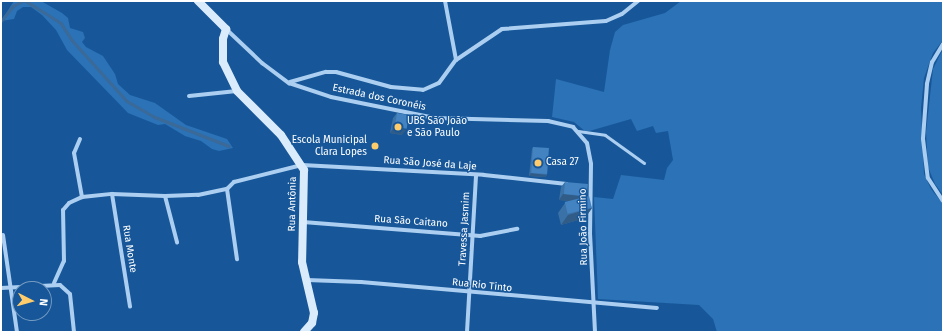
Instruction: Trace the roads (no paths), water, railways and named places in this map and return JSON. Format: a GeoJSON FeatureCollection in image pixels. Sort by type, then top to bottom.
{"type":"FeatureCollection","features":[{"type":"Feature","properties":{"kind":"street"},"geometry":{"type":"LineString","coordinates":[[198,1],[226,29]]}},
{"type":"Feature","properties":{"kind":"street"},"geometry":{"type":"LineString","coordinates":[[445,1],[456,60]]}},
{"type":"Feature","properties":{"kind":"street"},"geometry":{"type":"LineString","coordinates":[[289,83],[326,72],[336,72],[391,87],[423,90],[438,83],[456,60],[502,29],[606,21],[622,14],[638,1]]}},
{"type":"Feature","properties":{"kind":"street","name":"Estrada dos Coronéis"},"geometry":{"type":"LineString","coordinates":[[226,29],[242,46],[289,83],[331,97],[435,118],[548,121],[573,127]]}},
{"type":"Feature","properties":{"kind":"street","name":"Rua Antônia"},"geometry":{"type":"LineString","coordinates":[[226,29],[223,39],[223,62],[237,92],[282,135],[302,165],[302,262],[314,313],[312,323],[304,332]]}},
{"type":"Feature","properties":{"kind":"street"},"geometry":{"type":"LineString","coordinates":[[943,44],[932,62],[927,84],[923,139],[928,178],[943,201]]}},
{"type":"Feature","properties":{"kind":"street"},"geometry":{"type":"LineString","coordinates":[[189,96],[237,92]]}},
{"type":"Feature","properties":{"kind":"street","name":"Rua João Firmino"},"geometry":{"type":"LineString","coordinates":[[573,127],[578,131],[590,152],[590,233],[595,303],[595,332]]}},
{"type":"Feature","properties":{"kind":"street"},"geometry":{"type":"LineString","coordinates":[[54,283],[64,261],[63,210],[69,203],[82,197],[74,153],[80,139]]}},
{"type":"Feature","properties":{"kind":"street","name":"Rua São José da Laje"},"geometry":{"type":"LineString","coordinates":[[82,197],[112,194],[165,196],[198,194],[227,189],[234,182],[302,165],[476,176],[576,185]]}},
{"type":"Feature","properties":{"kind":"street","name":"Travessa Jasmim"},"geometry":{"type":"LineString","coordinates":[[467,332],[470,292],[471,234],[476,176]]}},
{"type":"Feature","properties":{"kind":"street"},"geometry":{"type":"LineString","coordinates":[[583,186],[591,187]]}},
{"type":"Feature","properties":{"kind":"street"},"geometry":{"type":"LineString","coordinates":[[227,189],[237,259]]}},
{"type":"Feature","properties":{"kind":"street","name":"Rua Monte"},"geometry":{"type":"LineString","coordinates":[[112,194],[130,307]]}},
{"type":"Feature","properties":{"kind":"street"},"geometry":{"type":"LineString","coordinates":[[165,196],[177,242]]}},
{"type":"Feature","properties":{"kind":"street","name":"Rua São Caitano"},"geometry":{"type":"LineString","coordinates":[[303,222],[490,236],[517,229]]}},
{"type":"Feature","properties":{"kind":"street"},"geometry":{"type":"LineString","coordinates":[[3,235],[17,332]]}},
{"type":"Feature","properties":{"kind":"street","name":"Rua Rio Tinto"},"geometry":{"type":"LineString","coordinates":[[307,280],[657,308]]}},
{"type":"Feature","properties":{"kind":"street"},"geometry":{"type":"LineString","coordinates":[[1,288],[54,283],[66,289],[70,294],[74,332]]}},
{"type":"Feature","properties":{"kind":"lane"},"geometry":{"type":"LineString","coordinates":[[578,131],[605,135],[644,163]]}},
{"type":"Feature","properties":{"kind":"waterway"},"geometry":{"type":"LineString","coordinates":[[1,21],[13,6],[23,1]]}},
{"type":"Feature","properties":{"kind":"waterway"},"geometry":{"type":"LineString","coordinates":[[26,1],[61,23],[72,40],[127,101],[155,117],[229,146]]}},
{"type":"Feature","properties":{"kind":"place","name":"UBS São João e São Paulo"},"geometry":{"type":"Point","coordinates":[398,127]}},
{"type":"Feature","properties":{"kind":"place","name":"Escola Municipal Clara Lopes"},"geometry":{"type":"Point","coordinates":[375,146]}},
{"type":"Feature","properties":{"kind":"place","name":"Casa 27"},"geometry":{"type":"Point","coordinates":[538,163]}}]}
